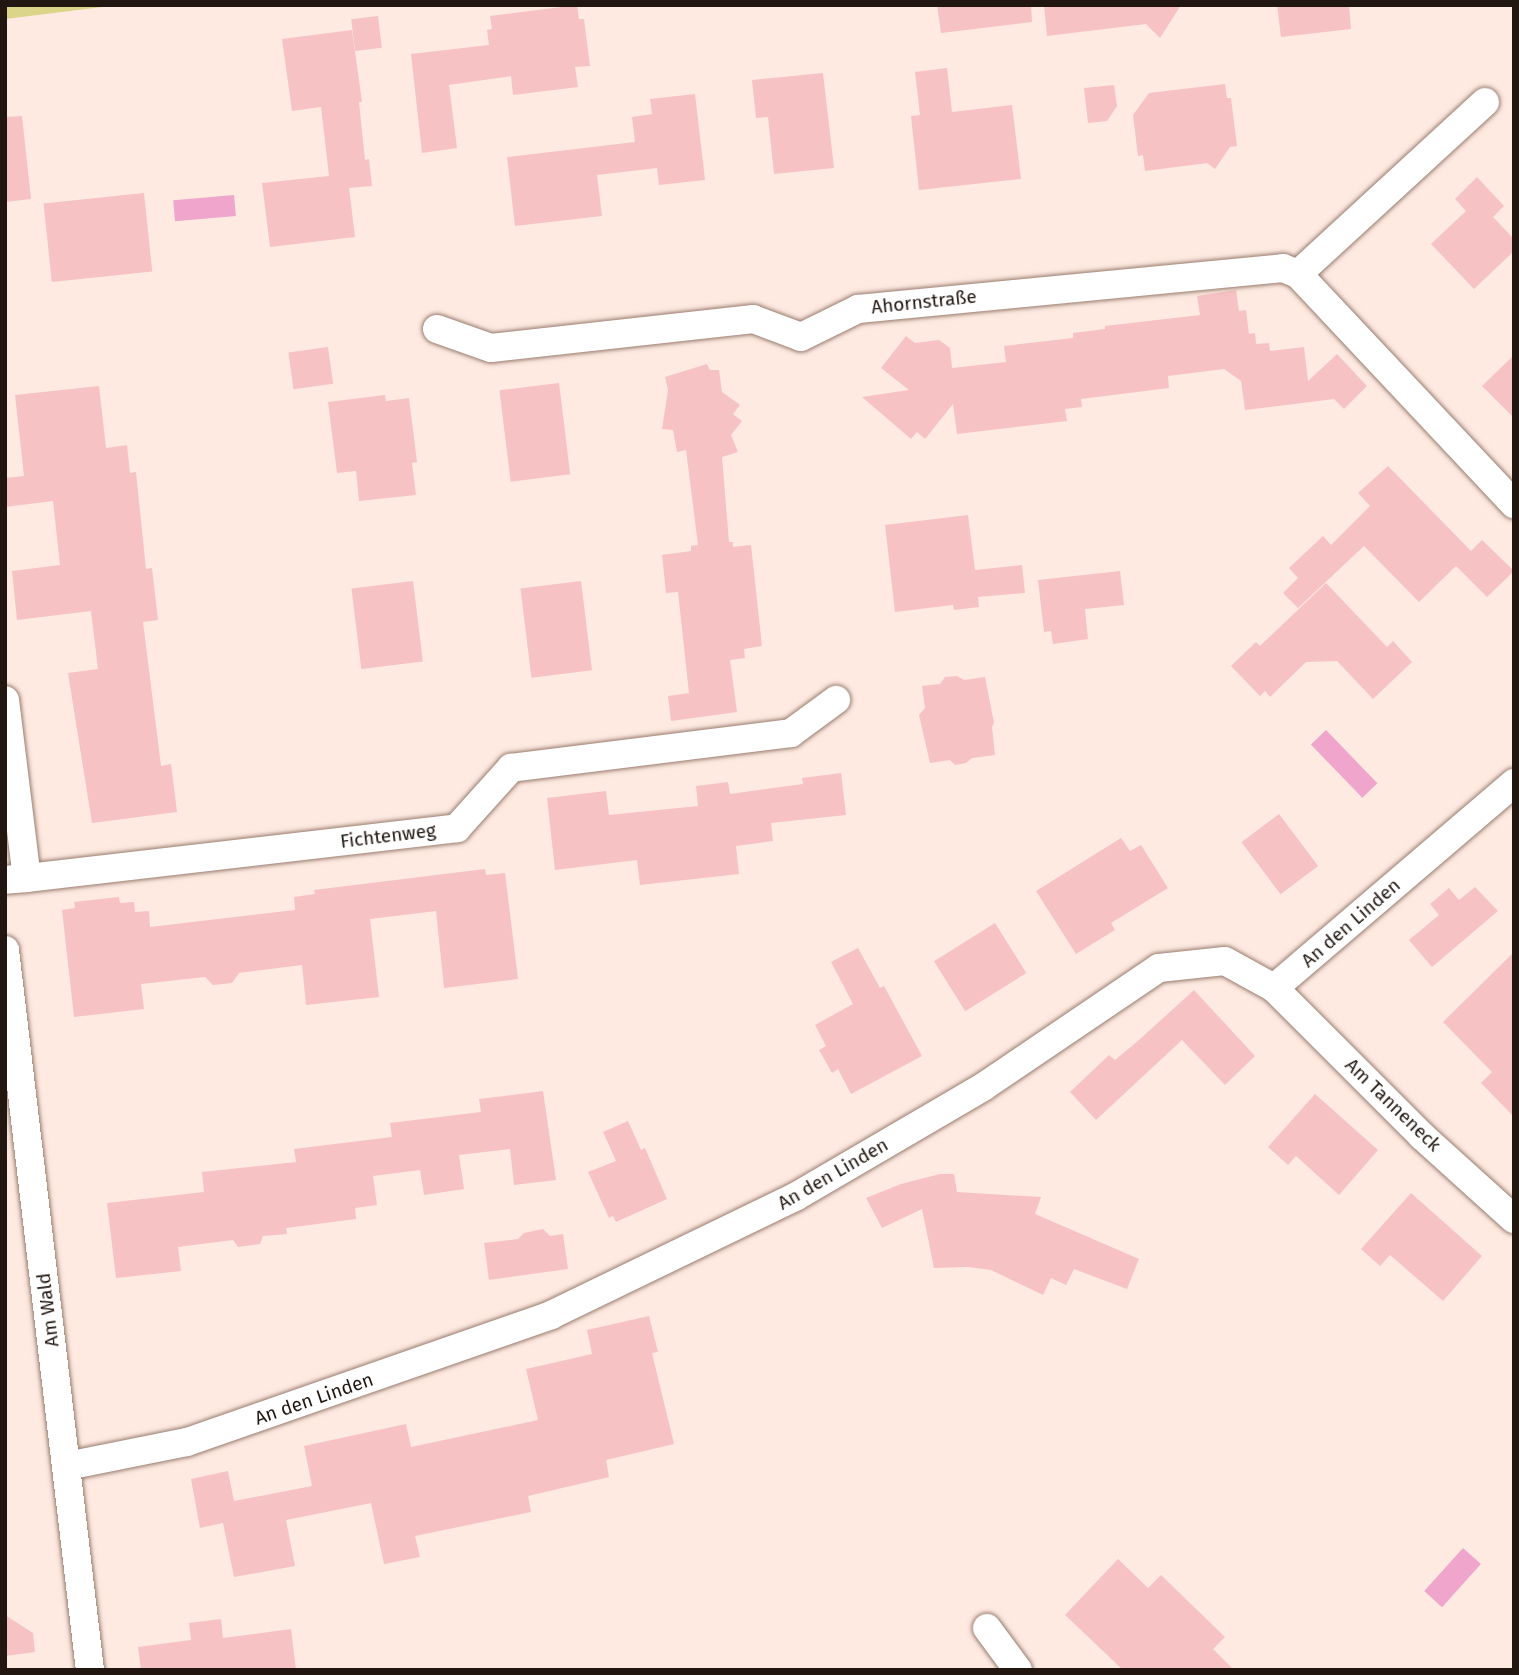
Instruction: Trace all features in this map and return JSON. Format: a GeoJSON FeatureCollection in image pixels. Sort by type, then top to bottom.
{"type":"FeatureCollection","features":[{"type":"Feature","properties":{"kind":"street"},"geometry":{"type":"LineString","coordinates":[[1485,102],[1298,274],[1514,504]]}},
{"type":"Feature","properties":{"kind":"street","name":"Ahornstraße"},"geometry":{"type":"LineString","coordinates":[[437,328],[491,348],[753,319],[802,337],[858,309],[1254,270],[1283,268],[1298,274]]}},
{"type":"Feature","properties":{"kind":"street"},"geometry":{"type":"LineString","coordinates":[[5,700],[16,879]]}},
{"type":"Feature","properties":{"kind":"street","name":"Fichtenweg"},"geometry":{"type":"LineString","coordinates":[[16,879],[457,828],[511,768],[791,733],[836,700]]}},
{"type":"Feature","properties":{"kind":"street","name":"An den Linden"},"geometry":{"type":"LineString","coordinates":[[67,1466],[187,1442],[551,1315],[795,1197],[983,1087],[1159,968],[1225,961],[1274,988],[1514,783]]}},
{"type":"Feature","properties":{"kind":"street","name":"Am Wald"},"geometry":{"type":"LineString","coordinates":[[5,950],[90,1670]]}},
{"type":"Feature","properties":{"kind":"street","name":"Am Tanneneck"},"geometry":{"type":"LineString","coordinates":[[1274,988],[1422,1136],[1514,1219]]}},
{"type":"Feature","properties":{"kind":"street"},"geometry":{"type":"LineString","coordinates":[[987,1628],[1018,1670]]}},
{"type":"Feature","properties":{"kind":"shaded area"},"geometry":{"type":"Polygon","coordinates":[[[5,5],[119,5],[5,19],[5,5]]]}},
{"type":"Feature","properties":{"kind":"shaded area"},"geometry":{"type":"Polygon","coordinates":[[[234,195],[236,216],[175,221],[173,200],[234,195]]]}},
{"type":"Feature","properties":{"kind":"shaded area"},"geometry":{"type":"Polygon","coordinates":[[[1326,730],[1377,783],[1362,798],[1311,745],[1326,730]]]}},
{"type":"Feature","properties":{"kind":"shaded area"},"geometry":{"type":"Polygon","coordinates":[[[1463,1548],[1481,1564],[1442,1607],[1424,1591],[1463,1548]]]}},
{"type":"Feature","properties":{"kind":"building"},"geometry":{"type":"Polygon","coordinates":[[[577,5],[579,19],[584,19],[590,66],[575,67],[578,87],[513,95],[511,76],[449,85],[457,148],[422,153],[411,54],[489,45],[487,30],[492,29],[490,16],[577,5]]]}},
{"type":"Feature","properties":{"kind":"building"},"geometry":{"type":"Polygon","coordinates":[[[937,5],[1031,5],[1032,22],[941,33],[937,5]]]}},
{"type":"Feature","properties":{"kind":"building"},"geometry":{"type":"Polygon","coordinates":[[[1044,5],[1181,5],[1160,38],[1146,24],[1047,36],[1044,5]]]}},
{"type":"Feature","properties":{"kind":"building"},"geometry":{"type":"Polygon","coordinates":[[[1277,5],[1349,5],[1351,29],[1281,37],[1277,5]]]}},
{"type":"Feature","properties":{"kind":"building"},"geometry":{"type":"Polygon","coordinates":[[[378,16],[382,48],[355,51],[351,19],[378,16]]]}},
{"type":"Feature","properties":{"kind":"building"},"geometry":{"type":"Polygon","coordinates":[[[352,30],[362,102],[359,102],[365,160],[369,159],[372,186],[349,188],[355,237],[270,247],[262,183],[329,176],[321,107],[292,111],[282,39],[352,30]]]}},
{"type":"Feature","properties":{"kind":"building"},"geometry":{"type":"Polygon","coordinates":[[[947,68],[952,112],[1012,105],[1021,179],[919,190],[911,116],[920,115],[915,72],[947,68]]]}},
{"type":"Feature","properties":{"kind":"building"},"geometry":{"type":"Polygon","coordinates":[[[823,73],[834,168],[774,174],[768,117],[756,118],[752,80],[823,73]]]}},
{"type":"Feature","properties":{"kind":"building"},"geometry":{"type":"Polygon","coordinates":[[[1225,84],[1227,98],[1231,98],[1237,146],[1230,147],[1215,169],[1207,163],[1145,171],[1143,155],[1138,156],[1133,115],[1149,93],[1225,84]]]}},
{"type":"Feature","properties":{"kind":"building"},"geometry":{"type":"Polygon","coordinates":[[[1114,85],[1117,106],[1107,121],[1088,123],[1084,88],[1114,85]]]}},
{"type":"Feature","properties":{"kind":"building"},"geometry":{"type":"Polygon","coordinates":[[[695,94],[705,180],[659,185],[657,168],[597,175],[602,216],[515,226],[507,157],[635,142],[632,117],[652,114],[650,99],[695,94]]]}},
{"type":"Feature","properties":{"kind":"building"},"geometry":{"type":"Polygon","coordinates":[[[22,116],[31,199],[5,202],[5,117],[22,116]]]}},
{"type":"Feature","properties":{"kind":"building"},"geometry":{"type":"Polygon","coordinates":[[[1477,177],[1504,206],[1493,217],[1514,239],[1514,251],[1474,289],[1431,244],[1466,211],[1455,199],[1477,177]]]}},
{"type":"Feature","properties":{"kind":"building"},"geometry":{"type":"Polygon","coordinates":[[[144,193],[152,272],[52,282],[44,204],[144,193]]]}},
{"type":"Feature","properties":{"kind":"building"},"geometry":{"type":"Polygon","coordinates":[[[1236,290],[1239,311],[1246,310],[1249,334],[1255,333],[1256,344],[1269,343],[1270,351],[1304,347],[1308,381],[1337,354],[1367,386],[1344,409],[1334,399],[1245,410],[1241,381],[1224,369],[1168,376],[1169,388],[1081,399],[1082,407],[1065,409],[1067,421],[957,434],[953,404],[925,439],[917,432],[911,439],[862,397],[909,390],[881,368],[906,336],[915,343],[939,340],[950,348],[952,368],[1006,362],[1004,346],[1073,338],[1073,333],[1105,329],[1105,326],[1200,315],[1197,296],[1236,290]]]}},
{"type":"Feature","properties":{"kind":"building"},"geometry":{"type":"Polygon","coordinates":[[[328,347],[333,384],[294,389],[288,353],[328,347]]]}},
{"type":"Feature","properties":{"kind":"building"},"geometry":{"type":"Polygon","coordinates":[[[1514,355],[1514,418],[1482,386],[1514,355]]]}},
{"type":"Feature","properties":{"kind":"building"},"geometry":{"type":"Polygon","coordinates":[[[707,364],[710,370],[719,370],[722,392],[740,405],[733,414],[742,421],[731,435],[738,452],[722,457],[729,542],[733,542],[733,547],[751,545],[762,646],[744,649],[745,658],[730,660],[737,712],[671,721],[668,696],[689,693],[678,592],[666,593],[662,555],[691,551],[691,546],[698,545],[686,450],[677,452],[673,430],[662,429],[668,390],[665,377],[707,364]]]}},
{"type":"Feature","properties":{"kind":"building"},"geometry":{"type":"Polygon","coordinates":[[[559,383],[570,474],[511,482],[499,390],[559,383]]]}},
{"type":"Feature","properties":{"kind":"building"},"geometry":{"type":"Polygon","coordinates":[[[99,386],[106,448],[127,445],[130,473],[136,472],[146,569],[152,568],[158,620],[143,622],[161,766],[171,764],[177,812],[92,823],[68,673],[98,669],[91,611],[17,620],[12,571],[60,565],[53,501],[5,507],[5,478],[24,476],[15,395],[99,386]]]}},
{"type":"Feature","properties":{"kind":"building"},"geometry":{"type":"Polygon","coordinates":[[[385,395],[386,401],[409,398],[417,462],[412,463],[416,495],[359,501],[356,471],[337,473],[328,402],[385,395]]]}},
{"type":"Feature","properties":{"kind":"building"},"geometry":{"type":"Polygon","coordinates":[[[1388,466],[1471,551],[1482,540],[1514,571],[1487,597],[1456,566],[1419,602],[1364,546],[1298,608],[1283,593],[1298,578],[1289,568],[1323,536],[1331,545],[1370,506],[1358,493],[1388,466]]]}},
{"type":"Feature","properties":{"kind":"building"},"geometry":{"type":"Polygon","coordinates":[[[968,515],[975,570],[1022,565],[1025,593],[978,597],[979,607],[954,610],[953,605],[895,612],[885,525],[968,515]]]}},
{"type":"Feature","properties":{"kind":"building"},"geometry":{"type":"Polygon","coordinates":[[[1120,571],[1124,605],[1085,609],[1088,639],[1053,644],[1051,631],[1044,632],[1038,580],[1120,571]]]}},
{"type":"Feature","properties":{"kind":"building"},"geometry":{"type":"Polygon","coordinates":[[[413,581],[423,661],[361,669],[351,589],[413,581]]]}},
{"type":"Feature","properties":{"kind":"building"},"geometry":{"type":"Polygon","coordinates":[[[581,581],[592,670],[531,678],[520,588],[581,581]]]}},
{"type":"Feature","properties":{"kind":"building"},"geometry":{"type":"Polygon","coordinates":[[[1326,583],[1387,647],[1393,641],[1412,662],[1373,699],[1337,661],[1306,662],[1270,697],[1265,691],[1260,696],[1231,666],[1256,642],[1260,646],[1326,583]]]}},
{"type":"Feature","properties":{"kind":"building"},"geometry":{"type":"Polygon","coordinates":[[[957,676],[964,680],[985,677],[994,723],[992,727],[995,755],[972,758],[966,763],[955,765],[950,760],[930,763],[919,715],[925,708],[922,686],[940,684],[945,677],[957,676]]]}},
{"type":"Feature","properties":{"kind":"building"},"geometry":{"type":"Polygon","coordinates":[[[841,773],[846,815],[771,823],[773,841],[736,846],[739,874],[640,885],[637,860],[555,870],[547,798],[606,791],[609,815],[698,806],[696,786],[728,782],[730,794],[803,784],[802,778],[841,773]]]}},
{"type":"Feature","properties":{"kind":"building"},"geometry":{"type":"Polygon","coordinates":[[[1279,814],[1318,866],[1281,894],[1241,842],[1279,814]]]}},
{"type":"Feature","properties":{"kind":"building"},"geometry":{"type":"Polygon","coordinates":[[[1121,838],[1130,851],[1141,845],[1168,888],[1111,923],[1115,930],[1076,954],[1036,891],[1121,838]]]}},
{"type":"Feature","properties":{"kind":"building"},"geometry":{"type":"Polygon","coordinates":[[[485,869],[486,875],[505,873],[518,979],[444,988],[436,911],[370,919],[379,997],[306,1005],[302,965],[239,973],[232,983],[213,985],[205,977],[141,984],[144,1009],[74,1017],[62,910],[75,908],[74,902],[119,897],[120,903],[134,902],[135,912],[149,911],[150,927],[295,910],[294,897],[315,894],[314,890],[485,869]]]}},
{"type":"Feature","properties":{"kind":"building"},"geometry":{"type":"Polygon","coordinates":[[[1475,887],[1498,911],[1432,967],[1409,940],[1439,915],[1430,904],[1449,888],[1459,900],[1475,887]]]}},
{"type":"Feature","properties":{"kind":"building"},"geometry":{"type":"Polygon","coordinates":[[[995,923],[1026,973],[965,1011],[934,961],[995,923]]]}},
{"type":"Feature","properties":{"kind":"building"},"geometry":{"type":"Polygon","coordinates":[[[858,948],[880,988],[884,986],[922,1056],[851,1094],[838,1069],[832,1073],[819,1050],[826,1046],[815,1025],[853,1004],[831,962],[858,948]]]}},
{"type":"Feature","properties":{"kind":"building"},"geometry":{"type":"Polygon","coordinates":[[[1514,952],[1514,1117],[1481,1083],[1492,1072],[1443,1022],[1514,952]]]}},
{"type":"Feature","properties":{"kind":"building"},"geometry":{"type":"Polygon","coordinates":[[[1194,990],[1255,1056],[1225,1085],[1182,1040],[1096,1120],[1070,1092],[1109,1055],[1115,1060],[1194,990]]]}},
{"type":"Feature","properties":{"kind":"building"},"geometry":{"type":"Polygon","coordinates":[[[543,1091],[556,1180],[514,1185],[510,1149],[459,1155],[464,1189],[424,1195],[420,1170],[373,1176],[377,1205],[355,1208],[356,1219],[286,1228],[287,1234],[263,1236],[260,1244],[238,1247],[233,1240],[178,1247],[181,1271],[116,1278],[107,1203],[204,1192],[202,1172],[296,1162],[294,1149],[392,1137],[390,1123],[481,1112],[479,1099],[543,1091]]]}},
{"type":"Feature","properties":{"kind":"building"},"geometry":{"type":"Polygon","coordinates":[[[1315,1094],[1378,1150],[1339,1195],[1296,1156],[1288,1165],[1268,1147],[1315,1094]]]}},
{"type":"Feature","properties":{"kind":"building"},"geometry":{"type":"Polygon","coordinates":[[[628,1121],[641,1150],[645,1148],[667,1199],[616,1222],[613,1216],[609,1218],[588,1172],[616,1161],[603,1132],[628,1121]]]}},
{"type":"Feature","properties":{"kind":"building"},"geometry":{"type":"Polygon","coordinates":[[[940,1174],[954,1174],[957,1192],[1041,1197],[1035,1214],[1139,1259],[1127,1289],[1074,1269],[1066,1285],[1051,1278],[1043,1295],[991,1270],[968,1267],[934,1268],[922,1209],[882,1228],[866,1198],[901,1184],[940,1174]]]}},
{"type":"Feature","properties":{"kind":"building"},"geometry":{"type":"Polygon","coordinates":[[[1411,1193],[1482,1256],[1443,1301],[1390,1255],[1380,1266],[1361,1249],[1411,1193]]]}},
{"type":"Feature","properties":{"kind":"building"},"geometry":{"type":"Polygon","coordinates":[[[543,1229],[550,1236],[563,1234],[568,1269],[489,1280],[484,1243],[518,1239],[524,1233],[543,1229]]]}},
{"type":"Feature","properties":{"kind":"building"},"geometry":{"type":"Polygon","coordinates":[[[649,1316],[658,1352],[652,1353],[674,1444],[606,1460],[609,1477],[528,1496],[531,1512],[415,1536],[420,1557],[384,1564],[371,1503],[286,1520],[295,1566],[234,1577],[223,1523],[200,1528],[191,1479],[228,1471],[234,1501],[312,1486],[304,1446],[406,1424],[411,1447],[538,1420],[526,1369],[592,1354],[587,1330],[649,1316]]]}},
{"type":"Feature","properties":{"kind":"building"},"geometry":{"type":"Polygon","coordinates":[[[1118,1559],[1148,1588],[1161,1575],[1225,1637],[1213,1649],[1234,1670],[1123,1670],[1065,1615],[1118,1559]]]}},
{"type":"Feature","properties":{"kind":"building"},"geometry":{"type":"Polygon","coordinates":[[[5,1615],[33,1633],[35,1652],[5,1656],[5,1615]]]}},
{"type":"Feature","properties":{"kind":"building"},"geometry":{"type":"Polygon","coordinates":[[[221,1619],[223,1638],[291,1629],[296,1670],[141,1670],[138,1647],[191,1640],[189,1623],[221,1619]]]}}]}
